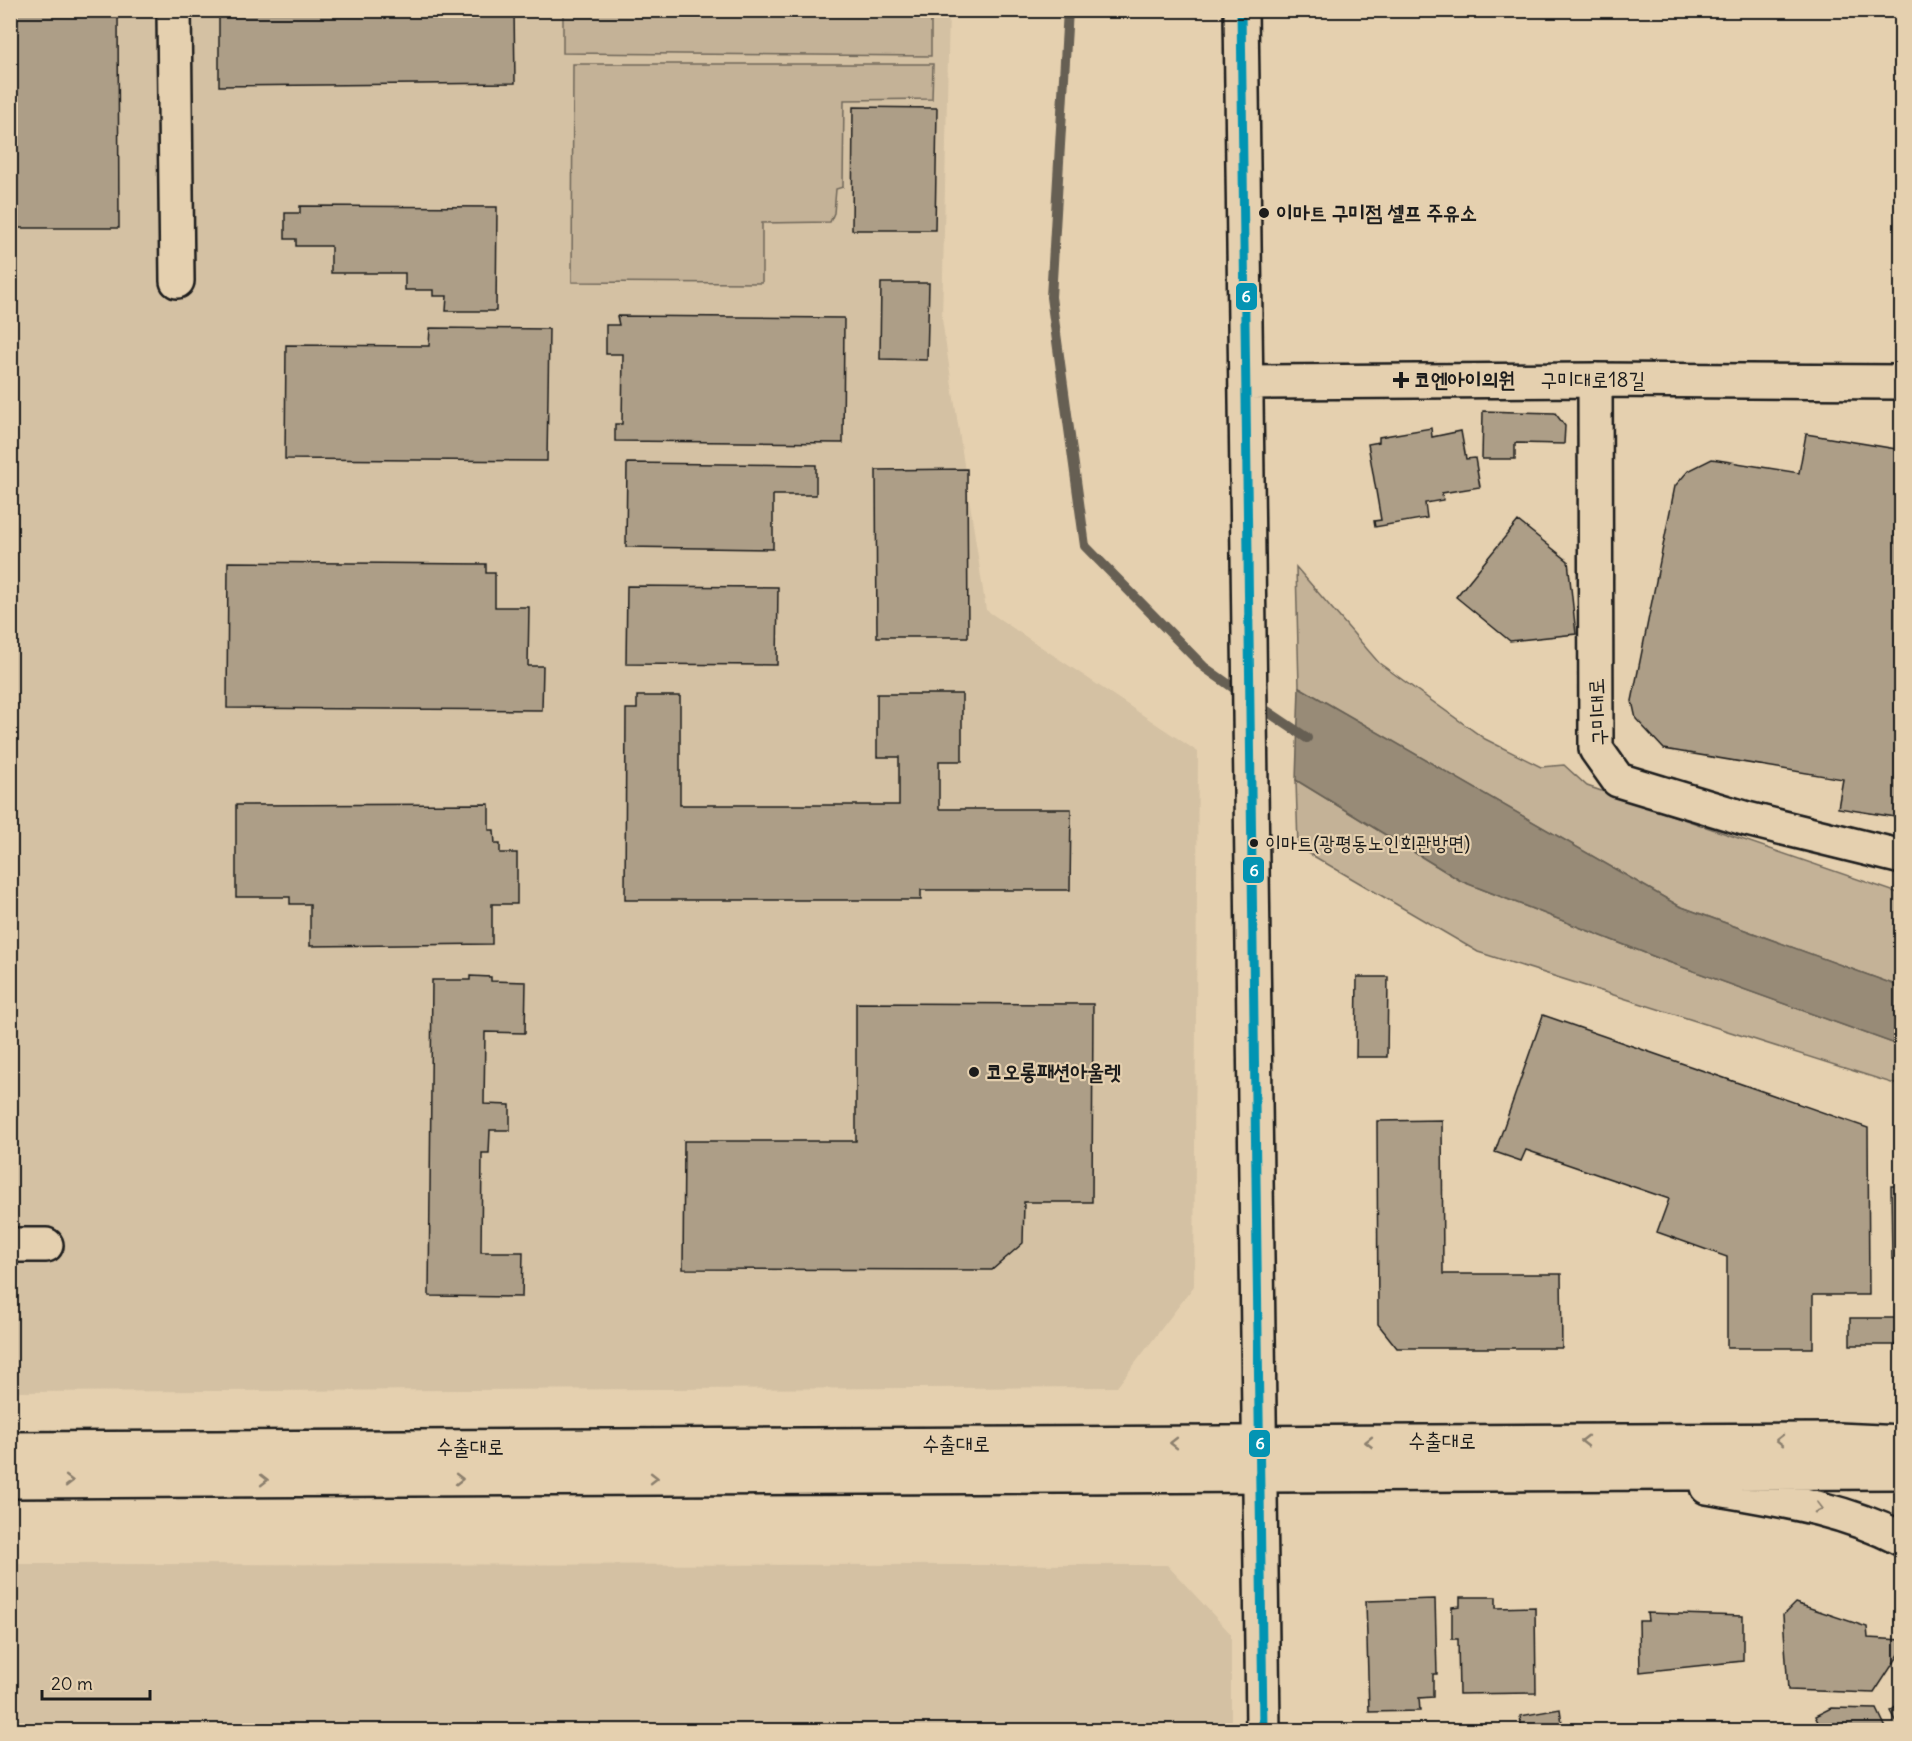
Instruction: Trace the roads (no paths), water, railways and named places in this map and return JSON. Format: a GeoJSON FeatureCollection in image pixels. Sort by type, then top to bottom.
{"type":"FeatureCollection","features":[{"type":"Feature","properties":{"kind":"main road"},"geometry":{"type":"LineString","coordinates":[[174,10],[177,281]]}},
{"type":"Feature","properties":{"kind":"main road"},"geometry":{"type":"LineString","coordinates":[[1241,10],[1249,382],[1263,1731]]}},
{"type":"Feature","properties":{"kind":"main road","name":"구미대로18길"},"geometry":{"type":"LineString","coordinates":[[1249,382],[1596,380],[1902,382]]}},
{"type":"Feature","properties":{"kind":"main road","name":"구미대로"},"geometry":{"type":"LineString","coordinates":[[1596,380],[1596,749],[1618,780],[1747,819],[1902,857]]}},
{"type":"Feature","properties":{"kind":"main road"},"geometry":{"type":"LineString","coordinates":[[10,1245],[46,1245]]}},
{"type":"Feature","properties":{"kind":"main road"},"geometry":{"type":"LineString","coordinates":[[1838,1440],[1902,1429]]}},
{"type":"Feature","properties":{"kind":"main road","name":"수출대로"},"geometry":{"type":"LineString","coordinates":[[10,1449],[1838,1440],[1902,1443]]}},
{"type":"Feature","properties":{"kind":"main road"},"geometry":{"type":"LineString","coordinates":[[1617,1472],[1792,1502],[1850,1516],[1902,1539]]}},
{"type":"Feature","properties":{"kind":"main road","name":"수출대로"},"geometry":{"type":"LineString","coordinates":[[10,1481],[1902,1472]]}},
{"type":"Feature","properties":{"kind":"waterway"},"geometry":{"type":"LineString","coordinates":[[1068,10],[1051,297],[1085,546],[1204,667],[1245,696]]}},
{"type":"Feature","properties":{"kind":"waterway"},"geometry":{"type":"LineString","coordinates":[[1258,705],[1307,738]]}},
{"type":"Feature","properties":{"kind":"place","name":"이마트 구미점 셀프 주유소"},"geometry":{"type":"Point","coordinates":[1264,213]}},
{"type":"Feature","properties":{"kind":"place","name":"코엔아이의원"},"geometry":{"type":"Point","coordinates":[1401,380]}},
{"type":"Feature","properties":{"kind":"place","name":"이마트(광평동노인회관방면)"},"geometry":{"type":"Point","coordinates":[1254,843]}},
{"type":"Feature","properties":{"kind":"place","name":"코오롱패션아울렛"},"geometry":{"type":"Point","coordinates":[974,1072]}}]}
